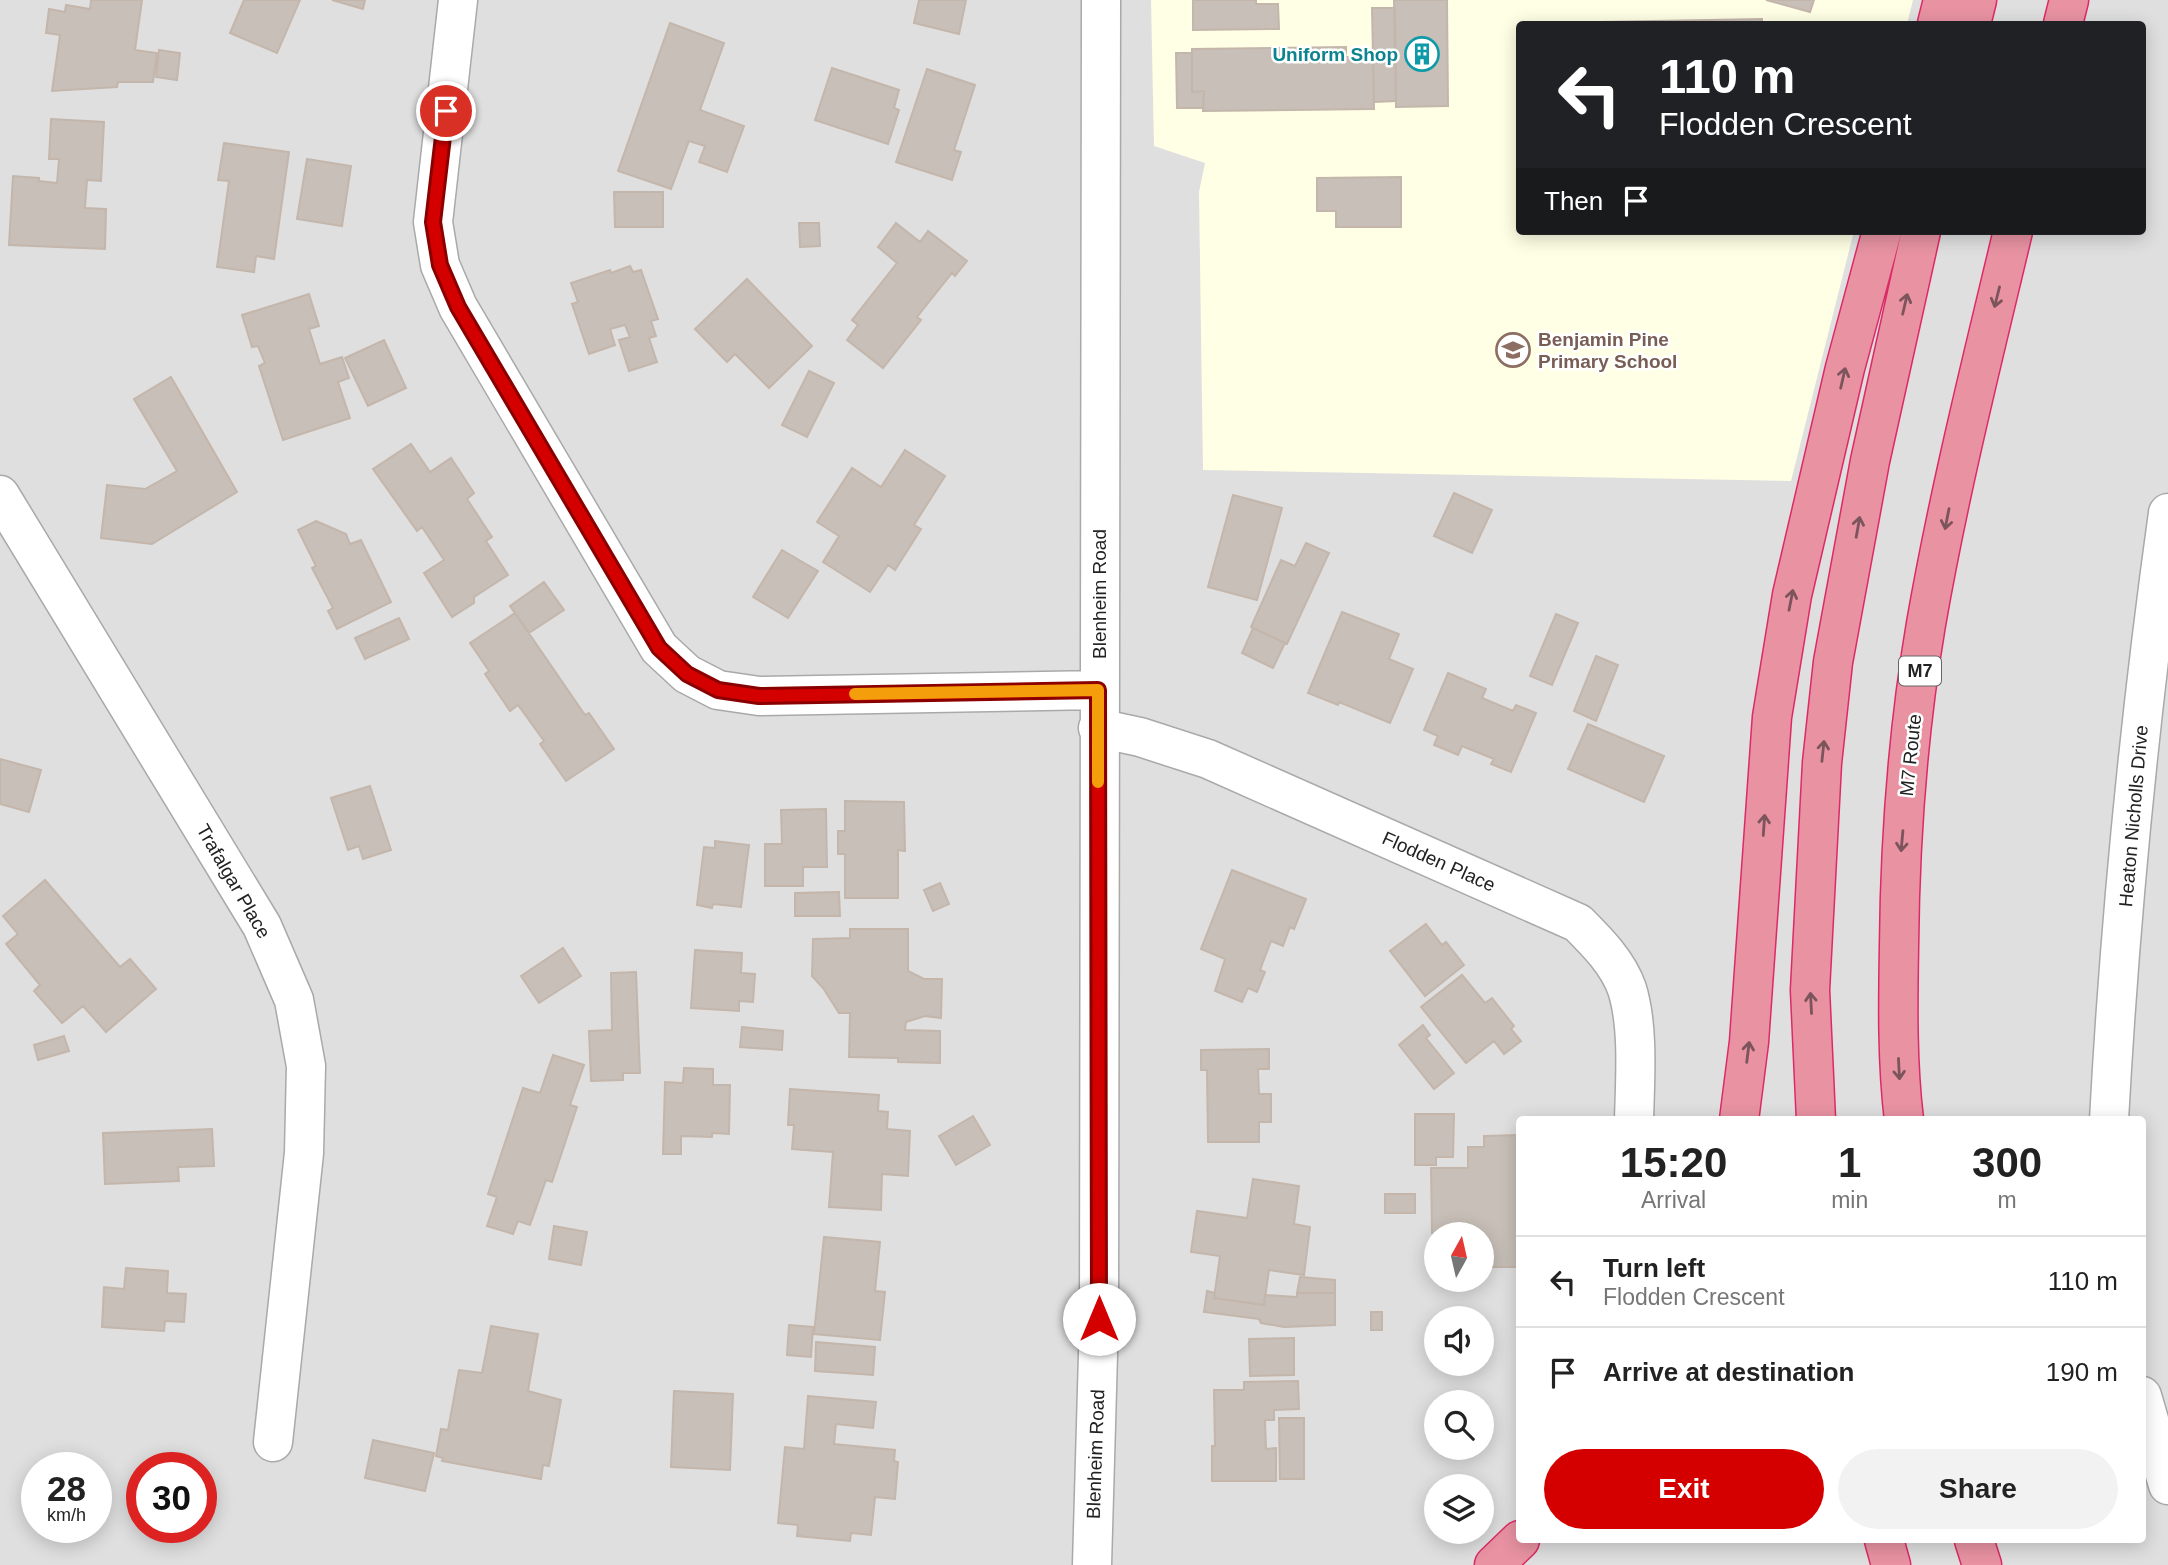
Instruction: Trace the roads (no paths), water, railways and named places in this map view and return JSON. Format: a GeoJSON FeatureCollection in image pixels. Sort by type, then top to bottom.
{"type":"FeatureCollection","features":[{"type":"Feature","properties":{"kind":"highway"},"geometry":{"type":"LineString","coordinates":[[1938,21],[1943,0]]}},
{"type":"Feature","properties":{"kind":"highway"},"geometry":{"type":"LineString","coordinates":[[1972,21],[1977,0]]}},
{"type":"Feature","properties":{"kind":"highway"},"geometry":{"type":"LineString","coordinates":[[2064,21],[2069,0]]}},
{"type":"Feature","properties":{"kind":"highway"},"geometry":{"type":"LineString","coordinates":[[1740,1116],[1749,1042],[1772,717],[1795,581],[1845,368],[1881,235]]}},
{"type":"Feature","properties":{"kind":"highway"},"geometry":{"type":"LineString","coordinates":[[1816,1116],[1810,990],[1822,763],[1833,662],[1870,461],[1920,235]]}},
{"type":"Feature","properties":{"kind":"highway","name":"M7 Route"},"geometry":{"type":"LineString","coordinates":[[1904,1116],[1898,1070],[1900,869],[1910,741],[1926,625],[1965,432],[2012,235]]}},
{"type":"Feature","properties":{"kind":"highway"},"geometry":{"type":"LineString","coordinates":[[1494,1565],[1517,1543]]}},
{"type":"Feature","properties":{"kind":"highway"},"geometry":{"type":"LineString","coordinates":[[1885,1543],[1891,1565]]}},
{"type":"Feature","properties":{"kind":"highway"},"geometry":{"type":"LineString","coordinates":[[1975,1543],[1982,1565]]}},
{"type":"Feature","properties":{"kind":"street"},"geometry":{"type":"LineString","coordinates":[[458,0],[433,222],[440,265],[458,307],[659,648],[687,674],[718,690],[759,696],[1098,690]]}},
{"type":"Feature","properties":{"kind":"street","name":"Blenheim Road"},"geometry":{"type":"LineString","coordinates":[[1092,1565],[1099,1319],[1101,0]]}},
{"type":"Feature","properties":{"kind":"street","name":"Trafalgar Place"},"geometry":{"type":"LineString","coordinates":[[0,495],[262,926],[294,1000],[306,1066],[304,1153],[273,1442]]}},
{"type":"Feature","properties":{"kind":"street","name":"Heaton Nicholls Drive"},"geometry":{"type":"LineString","coordinates":[[2109,1116],[2115,1010],[2146,674],[2168,513]]}},
{"type":"Feature","properties":{"kind":"street","name":"Flodden Place"},"geometry":{"type":"LineString","coordinates":[[1098,728],[1140,737],[1208,759],[1578,923],[1607,953],[1627,988],[1636,1047],[1634,1116]]}},
{"type":"Feature","properties":{"kind":"street"},"geometry":{"type":"LineString","coordinates":[[2146,1410],[2168,1485]]}},
{"type":"Feature","properties":{"kind":"place","name":"Uniform Shop"},"geometry":{"type":"Point","coordinates":[1422,54]}},
{"type":"Feature","properties":{"kind":"place","name":"Benjamin Pine Primary School"},"geometry":{"type":"Point","coordinates":[1513,350]}}]}
